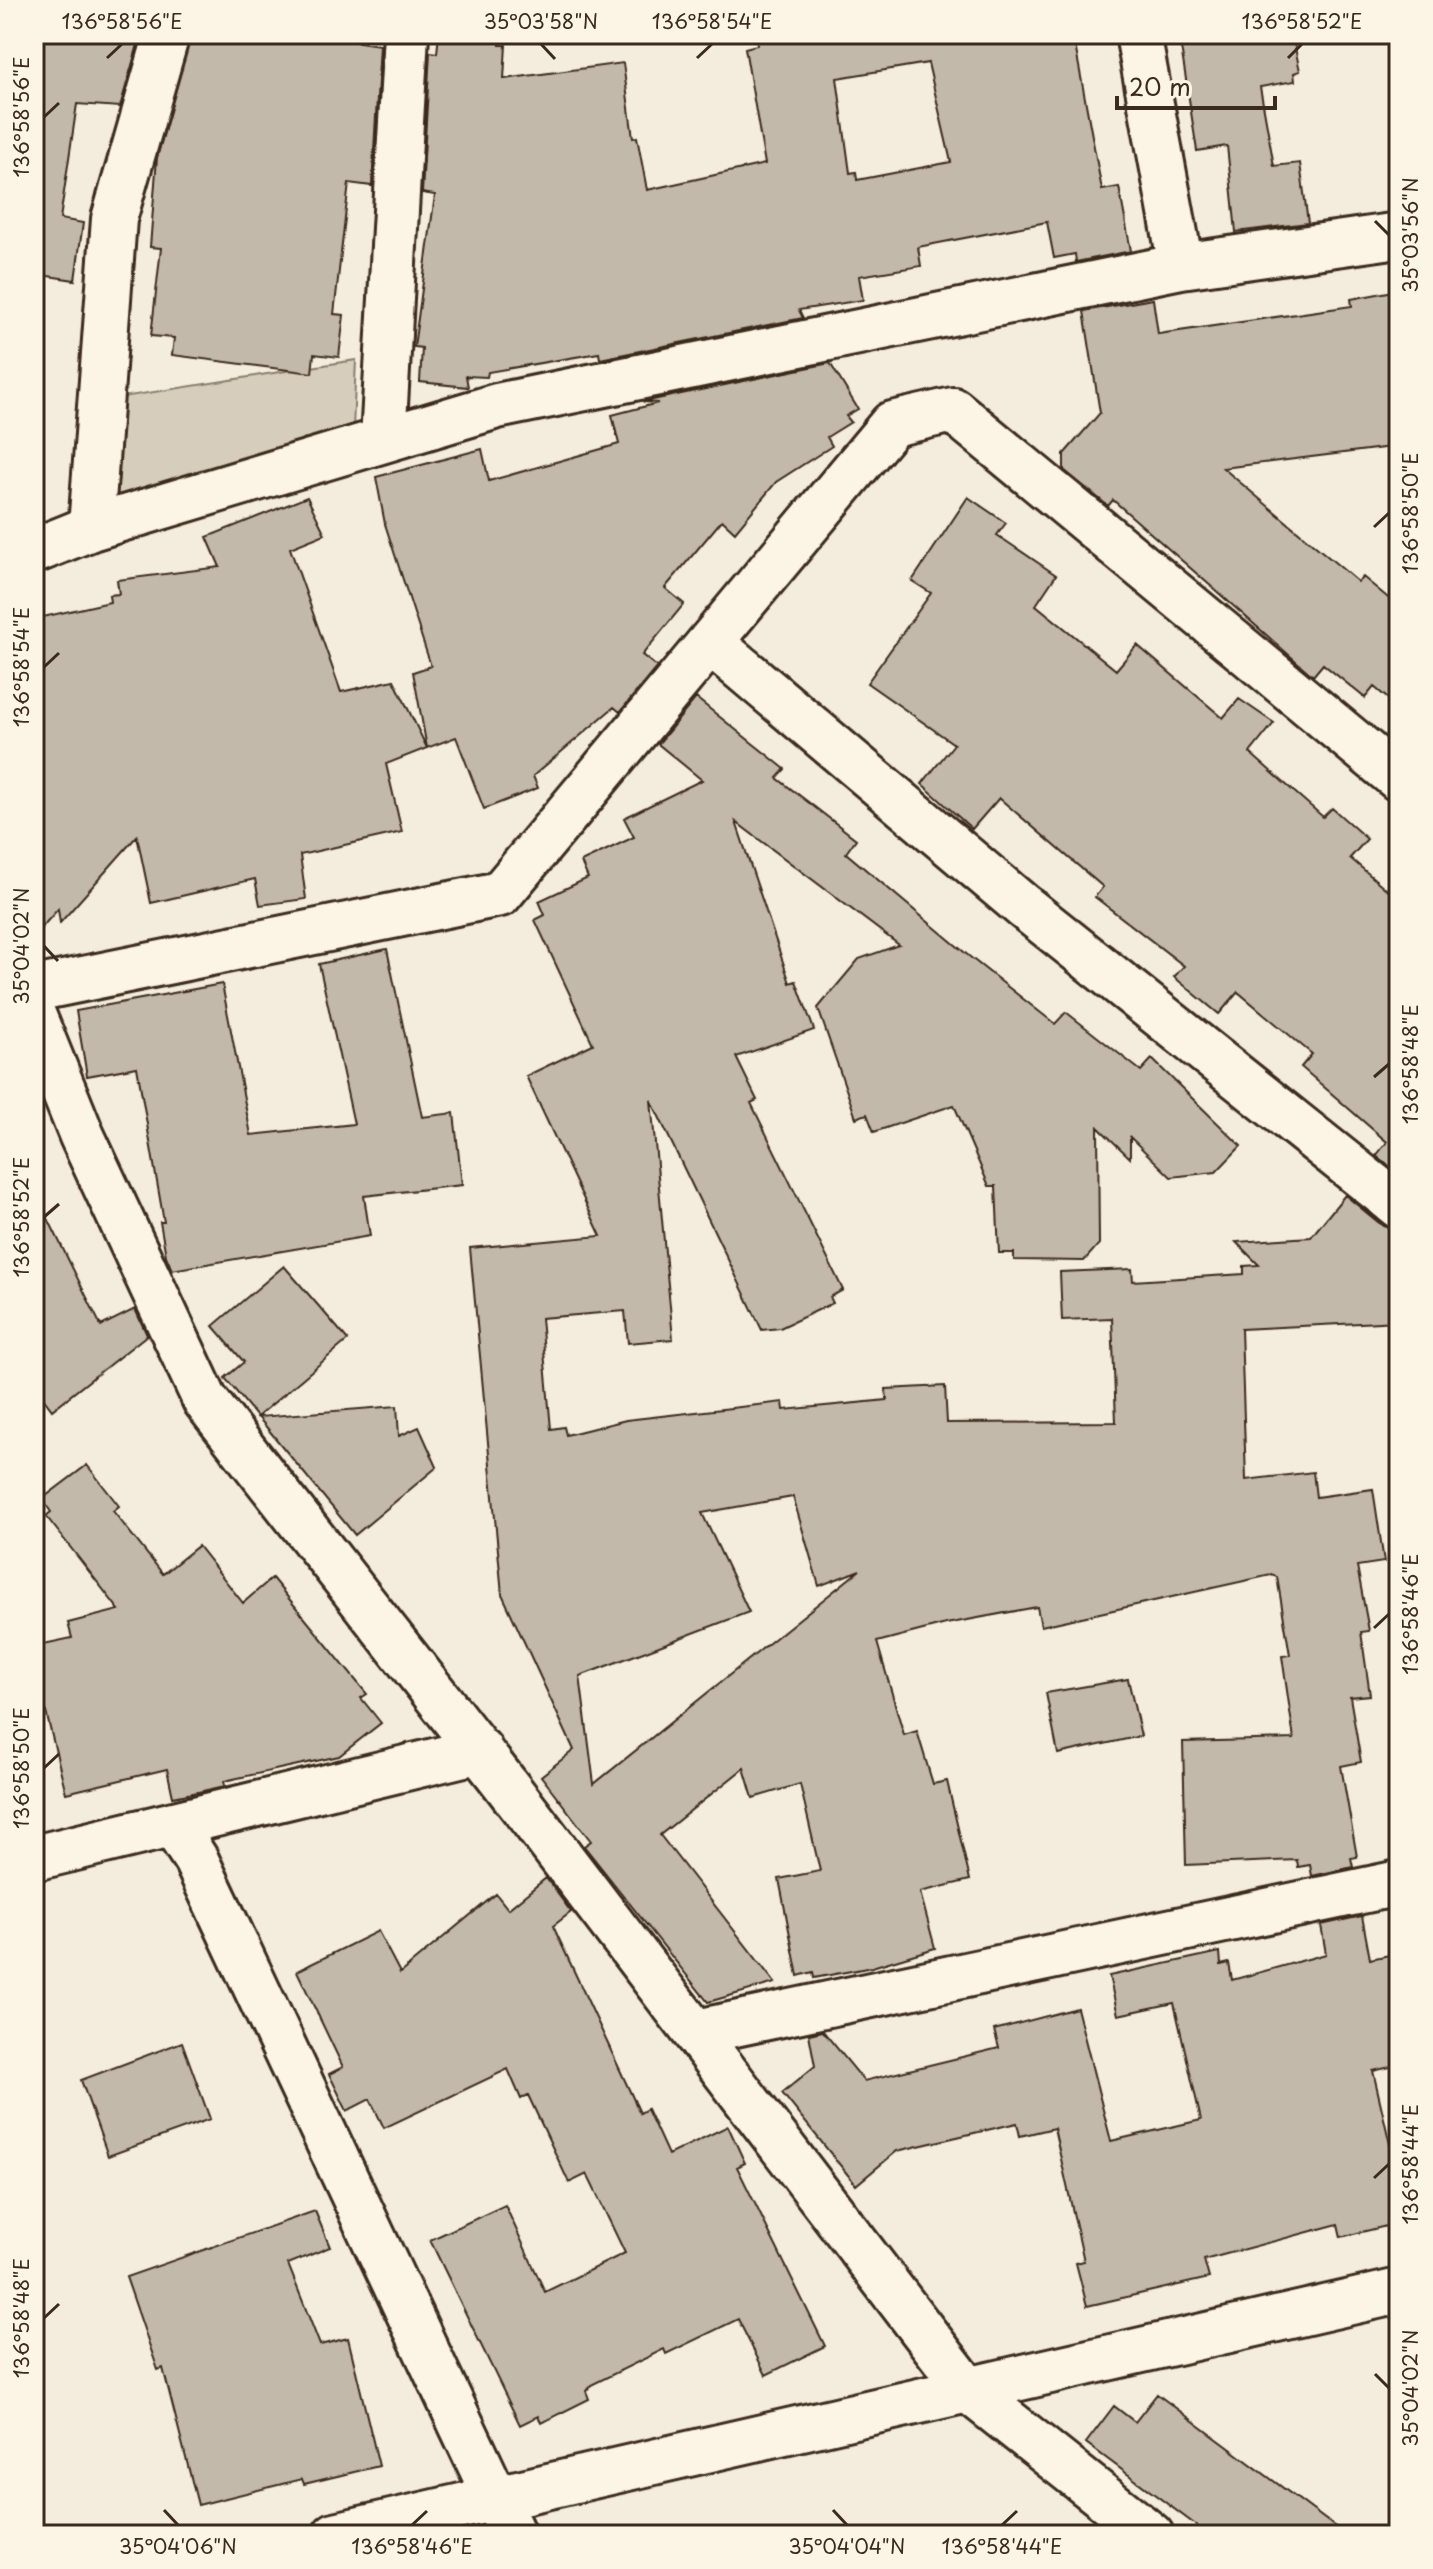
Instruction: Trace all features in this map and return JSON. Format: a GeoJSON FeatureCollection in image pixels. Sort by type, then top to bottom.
{"type":"FeatureCollection","features":[{"type":"Feature","properties":{"kind":"street"},"geometry":{"type":"LineString","coordinates":[[91,528],[114,219],[167,34]]}},
{"type":"Feature","properties":{"kind":"street"},"geometry":{"type":"LineString","coordinates":[[383,440],[406,34]]}},
{"type":"Feature","properties":{"kind":"street"},"geometry":{"type":"LineString","coordinates":[[1138,34],[1181,266]]}},
{"type":"Feature","properties":{"kind":"street"},"geometry":{"type":"LineString","coordinates":[[34,551],[91,528],[497,406],[1181,266],[1399,235]]}},
{"type":"Feature","properties":{"kind":"street"},"geometry":{"type":"LineString","coordinates":[[34,989],[500,894],[892,424],[953,410],[1399,779]]}},
{"type":"Feature","properties":{"kind":"street"},"geometry":{"type":"LineString","coordinates":[[710,642],[1023,906],[1399,1206]]}},
{"type":"Feature","properties":{"kind":"street"},"geometry":{"type":"LineString","coordinates":[[34,1017],[82,1136],[205,1400],[480,1750],[968,2390],[1151,2535]]}},
{"type":"Feature","properties":{"kind":"street"},"geometry":{"type":"LineString","coordinates":[[34,1858],[480,1750]]}},
{"type":"Feature","properties":{"kind":"street"},"geometry":{"type":"LineString","coordinates":[[173,1824],[202,1875],[504,2517]]}},
{"type":"Feature","properties":{"kind":"street"},"geometry":{"type":"LineString","coordinates":[[697,2032],[1399,1883]]}},
{"type":"Feature","properties":{"kind":"street"},"geometry":{"type":"LineString","coordinates":[[335,2535],[504,2517],[968,2390],[1399,2291]]}},
{"type":"Feature","properties":{"kind":"shaded area"},"geometry":{"type":"Polygon","coordinates":[[[356,360],[353,429],[108,503],[122,397],[356,360]]]}},
{"type":"Feature","properties":{"kind":"building"},"geometry":{"type":"Polygon","coordinates":[[[34,34],[141,34],[120,107],[77,104],[60,219],[83,223],[75,280],[34,274],[34,34]]]}},
{"type":"Feature","properties":{"kind":"building"},"geometry":{"type":"Polygon","coordinates":[[[191,34],[305,34],[380,45],[372,186],[349,183],[334,314],[344,315],[339,357],[314,354],[312,373],[172,355],[174,338],[151,336],[161,248],[150,247],[157,158],[191,34]]]}},
{"type":"Feature","properties":{"kind":"building"},"geometry":{"type":"Polygon","coordinates":[[[439,34],[501,34],[500,45],[506,45],[504,79],[623,63],[633,138],[637,137],[647,190],[765,164],[745,48],[757,45],[757,41],[795,34],[1073,34],[1102,190],[1119,187],[1131,251],[1076,262],[1075,254],[1054,258],[1047,222],[918,247],[921,266],[859,276],[863,300],[799,310],[803,318],[600,359],[599,353],[488,372],[487,377],[466,376],[468,387],[420,382],[422,348],[414,347],[435,195],[422,193],[430,52],[437,53],[439,34]],[[928,63],[837,78],[850,173],[856,172],[857,180],[951,162],[928,63]]]}},
{"type":"Feature","properties":{"kind":"building"},"geometry":{"type":"Polygon","coordinates":[[[1179,34],[1292,34],[1300,71],[1294,73],[1295,81],[1260,87],[1274,166],[1300,163],[1308,223],[1236,232],[1227,146],[1197,151],[1179,34]]]}},
{"type":"Feature","properties":{"kind":"building"},"geometry":{"type":"Polygon","coordinates":[[[1399,290],[1399,446],[1223,468],[1358,582],[1363,577],[1399,607],[1399,708],[1374,687],[1365,698],[1323,664],[1313,676],[1113,500],[1108,506],[1064,470],[1064,454],[1100,413],[1084,311],[1153,299],[1158,334],[1352,306],[1351,299],[1399,290]]]}},
{"type":"Feature","properties":{"kind":"building"},"geometry":{"type":"Polygon","coordinates":[[[830,363],[858,409],[846,416],[851,422],[827,437],[832,446],[776,482],[735,532],[722,520],[665,588],[684,604],[642,655],[657,667],[620,712],[614,707],[533,776],[538,788],[484,809],[456,737],[427,748],[413,672],[431,666],[385,524],[376,477],[482,449],[489,481],[619,444],[612,415],[658,403],[643,402],[830,363]]]}},
{"type":"Feature","properties":{"kind":"building"},"geometry":{"type":"Polygon","coordinates":[[[307,497],[325,534],[290,548],[341,692],[394,680],[427,748],[386,764],[402,832],[300,855],[306,899],[260,905],[255,879],[151,903],[137,836],[60,923],[58,909],[34,936],[34,619],[110,602],[109,595],[119,594],[117,580],[220,567],[207,537],[307,497]]]}},
{"type":"Feature","properties":{"kind":"building"},"geometry":{"type":"Polygon","coordinates":[[[968,497],[1006,523],[997,535],[1056,575],[1036,605],[1116,670],[1137,645],[1223,718],[1239,699],[1274,723],[1250,753],[1323,817],[1332,808],[1367,839],[1350,858],[1399,900],[1399,1152],[1395,1149],[1396,1171],[1376,1156],[1387,1142],[1301,1067],[1312,1054],[1238,992],[1219,1014],[1174,977],[1184,966],[1095,897],[1103,887],[999,798],[972,829],[922,784],[954,744],[867,683],[931,593],[912,581],[968,497]]]}},
{"type":"Feature","properties":{"kind":"building"},"geometry":{"type":"Polygon","coordinates":[[[696,698],[785,769],[777,778],[856,839],[846,853],[970,957],[1055,1024],[1066,1012],[1141,1071],[1152,1059],[1241,1146],[1216,1172],[1171,1177],[1130,1137],[1130,1158],[1098,1127],[1099,1244],[1084,1261],[1014,1260],[1014,1253],[999,1253],[996,1186],[989,1186],[954,1105],[874,1132],[867,1114],[856,1118],[818,1008],[859,959],[899,945],[736,822],[790,983],[796,981],[814,1030],[736,1057],[757,1100],[751,1103],[843,1290],[830,1297],[833,1303],[780,1328],[762,1330],[651,1100],[673,1339],[628,1343],[625,1311],[541,1318],[551,1429],[564,1427],[566,1435],[626,1420],[783,1402],[784,1410],[887,1400],[886,1389],[945,1386],[947,1423],[1116,1422],[1112,1318],[1062,1320],[1060,1272],[1132,1269],[1133,1281],[1244,1274],[1244,1266],[1259,1265],[1236,1242],[1311,1237],[1345,1195],[1383,1226],[1398,1231],[1399,1321],[1241,1329],[1246,1480],[1313,1472],[1316,1497],[1373,1489],[1384,1562],[1357,1566],[1369,1631],[1361,1632],[1370,1695],[1350,1697],[1361,1762],[1341,1766],[1357,1857],[1351,1858],[1353,1867],[1312,1876],[1310,1865],[1298,1867],[1297,1860],[1186,1865],[1183,1742],[1294,1739],[1282,1656],[1290,1655],[1277,1577],[1271,1575],[1041,1626],[1037,1607],[946,1624],[877,1642],[904,1735],[917,1731],[933,1784],[947,1781],[970,1880],[920,1892],[935,1948],[872,1967],[814,1978],[813,1972],[798,1976],[779,1879],[820,1871],[800,1784],[753,1798],[744,1768],[660,1835],[775,1983],[708,2002],[584,1846],[591,1841],[541,1776],[574,1750],[502,1594],[470,1248],[601,1236],[526,1076],[593,1044],[535,920],[545,915],[539,901],[588,878],[581,862],[634,837],[624,818],[702,780],[658,744],[696,698]],[[793,1497],[702,1513],[749,1612],[580,1676],[594,1784],[860,1570],[819,1586],[793,1497]]]}},
{"type":"Feature","properties":{"kind":"building"},"geometry":{"type":"Polygon","coordinates":[[[387,949],[422,1117],[454,1113],[462,1185],[364,1196],[370,1236],[172,1270],[166,1256],[160,1222],[164,1222],[137,1067],[87,1076],[76,1011],[222,984],[251,1135],[354,1124],[319,964],[387,949]]]}},
{"type":"Feature","properties":{"kind":"building"},"geometry":{"type":"Polygon","coordinates":[[[34,1190],[101,1326],[135,1309],[147,1335],[52,1410],[34,1386],[34,1190]]]}},
{"type":"Feature","properties":{"kind":"building"},"geometry":{"type":"Polygon","coordinates":[[[284,1266],[348,1340],[257,1417],[225,1378],[244,1362],[213,1326],[284,1266]]]}},
{"type":"Feature","properties":{"kind":"building"},"geometry":{"type":"Polygon","coordinates":[[[397,1406],[399,1436],[419,1427],[437,1467],[355,1535],[258,1417],[397,1406]]]}},
{"type":"Feature","properties":{"kind":"building"},"geometry":{"type":"Polygon","coordinates":[[[87,1465],[119,1506],[113,1511],[163,1574],[198,1546],[243,1603],[272,1578],[367,1694],[361,1698],[381,1723],[339,1756],[224,1781],[225,1786],[198,1792],[173,1797],[167,1769],[66,1793],[45,1708],[34,1711],[34,1646],[72,1638],[68,1623],[119,1610],[46,1516],[51,1512],[42,1499],[87,1465]]]}},
{"type":"Feature","properties":{"kind":"building"},"geometry":{"type":"Polygon","coordinates":[[[1128,1679],[1141,1736],[1058,1754],[1046,1693],[1128,1679]]]}},
{"type":"Feature","properties":{"kind":"building"},"geometry":{"type":"Polygon","coordinates":[[[546,1878],[571,1912],[553,1926],[640,2113],[647,2109],[668,2155],[728,2126],[745,2163],[737,2167],[825,2346],[766,2375],[738,2319],[666,2354],[664,2349],[591,2385],[586,2391],[589,2399],[541,2423],[538,2416],[520,2425],[430,2240],[505,2205],[545,2292],[625,2253],[587,2174],[569,2183],[528,2095],[521,2099],[508,2069],[384,2128],[370,2099],[347,2111],[329,2074],[343,2067],[297,1971],[378,1931],[400,1973],[496,1894],[508,1909],[546,1878]]]}},
{"type":"Feature","properties":{"kind":"building"},"geometry":{"type":"Polygon","coordinates":[[[1362,1916],[1370,1959],[1399,1953],[1399,2065],[1373,2071],[1399,2183],[1399,2223],[1341,2237],[1338,2224],[1204,2260],[1209,2278],[1087,2306],[1076,2263],[1084,2261],[1054,2128],[1020,2136],[1017,2123],[897,2151],[856,2185],[782,2093],[815,2066],[809,2034],[823,2031],[864,2081],[999,2048],[994,2030],[1077,2008],[1111,2141],[1201,2120],[1174,2003],[1118,2015],[1109,1976],[1220,1952],[1221,1965],[1229,1963],[1232,1980],[1326,1954],[1321,1925],[1362,1916]]]}},
{"type":"Feature","properties":{"kind":"building"},"geometry":{"type":"Polygon","coordinates":[[[182,2042],[210,2119],[108,2156],[81,2080],[182,2042]]]}},
{"type":"Feature","properties":{"kind":"building"},"geometry":{"type":"Polygon","coordinates":[[[315,2211],[330,2247],[288,2264],[320,2345],[348,2338],[379,2466],[304,2484],[302,2479],[198,2505],[163,2368],[158,2370],[126,2277],[315,2211]]]}},
{"type":"Feature","properties":{"kind":"building"},"geometry":{"type":"Polygon","coordinates":[[[1157,2394],[1346,2535],[1209,2535],[1086,2443],[1114,2406],[1135,2422],[1157,2394]]]}}]}
